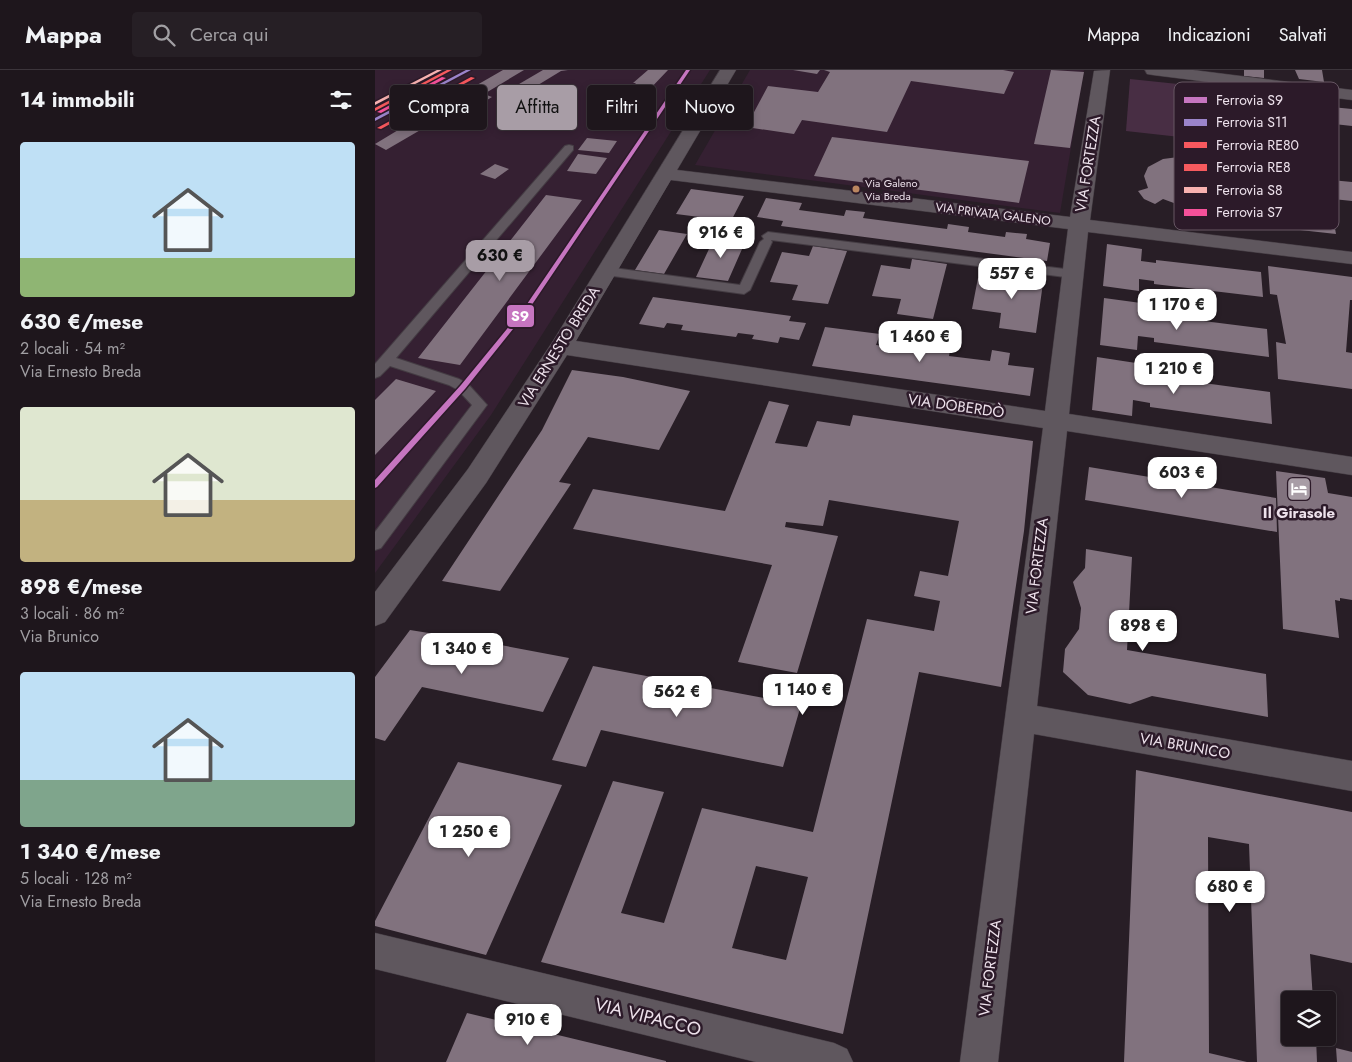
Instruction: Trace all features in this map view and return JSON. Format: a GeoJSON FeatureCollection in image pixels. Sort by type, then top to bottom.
{"type":"FeatureCollection","features":[{"type":"Feature","properties":{"kind":"street","name":"VIA ERNESTO BREDA"},"geometry":{"type":"LineString","coordinates":[[375,614],[477,476],[561,346],[728,70]]}},
{"type":"Feature","properties":{"kind":"street","name":"VIA FORTEZZA"},"geometry":{"type":"LineString","coordinates":[[979,1062],[1079,225],[1102,70]]}},
{"type":"Feature","properties":{"kind":"street"},"geometry":{"type":"LineString","coordinates":[[1153,70],[1280,78],[1297,82]]}},
{"type":"Feature","properties":{"kind":"street"},"geometry":{"type":"LineString","coordinates":[[1339,92],[1352,95]]}},
{"type":"Feature","properties":{"kind":"street","name":"VIA PRIVATA GALENO"},"geometry":{"type":"LineString","coordinates":[[665,174],[1352,258]]}},
{"type":"Feature","properties":{"kind":"street","name":"VIA DOBERDÒ"},"geometry":{"type":"LineString","coordinates":[[561,346],[1352,466]]}},
{"type":"Feature","properties":{"kind":"street","name":"VIA BRUNICO"},"geometry":{"type":"LineString","coordinates":[[1019,717],[1352,776]]}},
{"type":"Feature","properties":{"kind":"street","name":"VIA VIPACCO"},"geometry":{"type":"LineString","coordinates":[[375,951],[834,1062]]}},
{"type":"Feature","properties":{"kind":"lane"},"geometry":{"type":"LineString","coordinates":[[375,373],[569,148]]}},
{"type":"Feature","properties":{"kind":"lane"},"geometry":{"type":"LineString","coordinates":[[606,271],[744,290],[767,238],[1073,274]]}},
{"type":"Feature","properties":{"kind":"lane"},"geometry":{"type":"LineString","coordinates":[[375,544],[480,405],[463,386],[387,360]]}},
{"type":"Feature","properties":{"kind":"shaded area"},"geometry":{"type":"Polygon","coordinates":[[[375,70],[710,70],[700,85],[666,85],[666,130],[672,130],[491,415],[375,573],[375,70]]]}},
{"type":"Feature","properties":{"kind":"shaded area"},"geometry":{"type":"Polygon","coordinates":[[[750,70],[1084,70],[1060,213],[695,165],[715,130],[753,130],[753,85],[741,85],[750,70]]]}},
{"type":"Feature","properties":{"kind":"shaded area"},"geometry":{"type":"Polygon","coordinates":[[[1130,79],[1174,84],[1174,136],[1126,131],[1130,79]]]}},
{"type":"Feature","properties":{"kind":"building"},"geometry":{"type":"Polygon","coordinates":[[[503,70],[524,70],[487,92],[487,85],[477,85],[503,70]]]}},
{"type":"Feature","properties":{"kind":"building"},"geometry":{"type":"Polygon","coordinates":[[[543,70],[568,70],[561,71],[538,85],[517,85],[543,70]]]}},
{"type":"Feature","properties":{"kind":"building"},"geometry":{"type":"Polygon","coordinates":[[[648,70],[668,70],[654,85],[634,85],[636,83],[633,83],[648,70]]]}},
{"type":"Feature","properties":{"kind":"building"},"geometry":{"type":"Polygon","coordinates":[[[793,70],[820,70],[817,74],[793,70]]]}},
{"type":"Feature","properties":{"kind":"building"},"geometry":{"type":"Polygon","coordinates":[[[824,70],[1003,70],[1014,72],[1004,94],[911,81],[887,132],[802,120],[794,134],[753,128],[753,114],[768,86],[818,92],[830,72],[824,70]]]}},
{"type":"Feature","properties":{"kind":"building"},"geometry":{"type":"Polygon","coordinates":[[[1051,70],[1084,72],[1070,148],[1034,144],[1051,70]]]}},
{"type":"Feature","properties":{"kind":"building"},"geometry":{"type":"Polygon","coordinates":[[[1244,70],[1264,70],[1264,78],[1244,76],[1244,70]]]}},
{"type":"Feature","properties":{"kind":"building"},"geometry":{"type":"Polygon","coordinates":[[[1295,70],[1322,70],[1324,82],[1299,79],[1295,70]]]}},
{"type":"Feature","properties":{"kind":"building"},"geometry":{"type":"Polygon","coordinates":[[[1339,108],[1352,109],[1352,126],[1339,125],[1339,108]]]}},
{"type":"Feature","properties":{"kind":"building"},"geometry":{"type":"Polygon","coordinates":[[[398,130],[420,130],[386,150],[375,144],[398,130]]]}},
{"type":"Feature","properties":{"kind":"building"},"geometry":{"type":"Polygon","coordinates":[[[832,137],[1029,161],[1019,203],[814,176],[832,137]]]}},
{"type":"Feature","properties":{"kind":"building"},"geometry":{"type":"Polygon","coordinates":[[[587,138],[617,141],[609,153],[578,150],[587,138]]]}},
{"type":"Feature","properties":{"kind":"building"},"geometry":{"type":"Polygon","coordinates":[[[578,154],[607,158],[596,174],[567,171],[578,154]]]}},
{"type":"Feature","properties":{"kind":"building"},"geometry":{"type":"Polygon","coordinates":[[[1174,158],[1174,203],[1163,199],[1155,204],[1144,199],[1138,191],[1148,188],[1144,176],[1148,167],[1163,159],[1174,158]]]}},
{"type":"Feature","properties":{"kind":"building"},"geometry":{"type":"Polygon","coordinates":[[[495,164],[509,169],[495,179],[480,174],[495,164]]]}},
{"type":"Feature","properties":{"kind":"building"},"geometry":{"type":"Polygon","coordinates":[[[1339,181],[1352,182],[1352,201],[1339,200],[1339,181]]]}},
{"type":"Feature","properties":{"kind":"building"},"geometry":{"type":"Polygon","coordinates":[[[691,189],[744,196],[731,221],[676,214],[691,189]]]}},
{"type":"Feature","properties":{"kind":"building"},"geometry":{"type":"Polygon","coordinates":[[[546,195],[582,200],[460,365],[418,358],[546,195]]]}},
{"type":"Feature","properties":{"kind":"building"},"geometry":{"type":"Polygon","coordinates":[[[766,198],[802,203],[799,210],[844,216],[846,210],[865,212],[863,218],[947,229],[948,224],[969,227],[968,232],[1005,237],[1006,232],[1027,234],[1026,239],[1050,243],[1047,261],[781,226],[783,221],[757,217],[766,198]]]}},
{"type":"Feature","properties":{"kind":"building"},"geometry":{"type":"Polygon","coordinates":[[[659,230],[687,234],[664,274],[635,270],[659,230]]]}},
{"type":"Feature","properties":{"kind":"building"},"geometry":{"type":"Polygon","coordinates":[[[1300,230],[1335,230],[1336,234],[1300,230]]]}},
{"type":"Feature","properties":{"kind":"building"},"geometry":{"type":"Polygon","coordinates":[[[715,236],[746,240],[728,281],[696,277],[715,236]]]}},
{"type":"Feature","properties":{"kind":"building"},"geometry":{"type":"Polygon","coordinates":[[[1107,244],[1142,249],[1141,261],[1156,263],[1156,260],[1261,272],[1263,297],[1154,284],[1154,281],[1139,279],[1139,291],[1103,286],[1107,244]]]}},
{"type":"Feature","properties":{"kind":"building"},"geometry":{"type":"Polygon","coordinates":[[[813,246],[847,251],[828,304],[792,300],[798,285],[770,282],[782,252],[809,256],[813,246]]]}},
{"type":"Feature","properties":{"kind":"building"},"geometry":{"type":"Polygon","coordinates":[[[912,259],[947,264],[933,319],[897,314],[901,299],[872,296],[881,265],[910,269],[912,259]]]}},
{"type":"Feature","properties":{"kind":"building"},"geometry":{"type":"Polygon","coordinates":[[[1268,266],[1352,277],[1352,300],[1350,300],[1346,352],[1352,353],[1352,389],[1278,379],[1276,342],[1286,344],[1277,295],[1270,294],[1268,266]]]}},
{"type":"Feature","properties":{"kind":"building"},"geometry":{"type":"Polygon","coordinates":[[[1009,272],[1044,276],[1036,333],[999,328],[1001,313],[972,309],[978,278],[1007,282],[1009,272]]]}},
{"type":"Feature","properties":{"kind":"building"},"geometry":{"type":"Polygon","coordinates":[[[653,297],[791,316],[789,321],[806,323],[799,340],[780,337],[778,343],[752,339],[754,335],[738,333],[736,337],[681,330],[683,325],[667,323],[664,328],[639,324],[653,297]]]}},
{"type":"Feature","properties":{"kind":"building"},"geometry":{"type":"Polygon","coordinates":[[[1104,298],[1141,303],[1140,316],[1156,318],[1156,315],[1267,329],[1269,357],[1154,342],[1154,338],[1138,336],[1137,350],[1100,345],[1104,298]]]}},
{"type":"Feature","properties":{"kind":"building"},"geometry":{"type":"Polygon","coordinates":[[[825,327],[880,334],[876,345],[919,350],[921,341],[951,345],[949,356],[990,361],[992,350],[1010,353],[1008,365],[1034,368],[1030,396],[812,366],[825,327]]]}},
{"type":"Feature","properties":{"kind":"building"},"geometry":{"type":"Polygon","coordinates":[[[1097,357],[1136,363],[1135,378],[1152,380],[1152,376],[1270,392],[1272,424],[1150,407],[1150,403],[1133,400],[1132,416],[1092,410],[1097,357]]]}},
{"type":"Feature","properties":{"kind":"building"},"geometry":{"type":"Polygon","coordinates":[[[572,370],[623,377],[690,391],[659,450],[588,437],[559,482],[571,484],[500,591],[442,581],[542,430],[572,370]]]}},
{"type":"Feature","properties":{"kind":"building"},"geometry":{"type":"Polygon","coordinates":[[[396,379],[436,391],[375,455],[375,400],[396,379]]]}},
{"type":"Feature","properties":{"kind":"building"},"geometry":{"type":"Polygon","coordinates":[[[769,401],[789,405],[775,443],[807,447],[817,421],[850,426],[853,415],[1033,441],[1024,531],[1001,687],[919,672],[843,1034],[541,962],[613,781],[664,792],[621,913],[664,923],[702,808],[813,832],[867,619],[934,631],[940,601],[914,596],[920,571],[948,576],[959,521],[829,500],[823,526],[786,522],[785,527],[838,536],[797,673],[738,662],[772,565],[573,529],[593,489],[725,511],[769,401]],[[756,866],[732,948],[786,960],[808,877],[756,866]]]}},
{"type":"Feature","properties":{"kind":"building"},"geometry":{"type":"Polygon","coordinates":[[[1089,467],[1276,498],[1277,532],[1085,500],[1089,467]]]}},
{"type":"Feature","properties":{"kind":"building"},"geometry":{"type":"Polygon","coordinates":[[[1276,471],[1325,478],[1328,493],[1352,497],[1352,600],[1340,598],[1340,601],[1335,600],[1339,638],[1283,629],[1276,471]]]}},
{"type":"Feature","properties":{"kind":"building"},"geometry":{"type":"Polygon","coordinates":[[[1086,549],[1132,557],[1127,650],[1266,674],[1268,717],[1152,696],[1130,704],[1088,695],[1063,672],[1065,649],[1079,629],[1081,608],[1073,582],[1085,568],[1086,549]]]}},
{"type":"Feature","properties":{"kind":"building"},"geometry":{"type":"Polygon","coordinates":[[[410,630],[569,658],[543,712],[422,687],[385,741],[375,738],[375,677],[410,630]]]}},
{"type":"Feature","properties":{"kind":"building"},"geometry":{"type":"Polygon","coordinates":[[[593,666],[801,705],[783,767],[601,730],[586,767],[552,760],[593,666]]]}},
{"type":"Feature","properties":{"kind":"building"},"geometry":{"type":"Polygon","coordinates":[[[458,762],[562,785],[486,955],[375,926],[375,921],[458,762]]]}},
{"type":"Feature","properties":{"kind":"building"},"geometry":{"type":"Polygon","coordinates":[[[1136,770],[1352,812],[1352,963],[1310,954],[1312,991],[1281,991],[1281,1046],[1316,1046],[1317,1062],[1257,1062],[1249,844],[1208,837],[1209,1053],[1247,1062],[1124,1062],[1136,770]]]}},
{"type":"Feature","properties":{"kind":"building"},"geometry":{"type":"Polygon","coordinates":[[[467,1013],[666,1061],[666,1062],[446,1062],[467,1013]]]}},
{"type":"Feature","properties":{"kind":"building"},"geometry":{"type":"Polygon","coordinates":[[[1336,1048],[1352,1052],[1352,1062],[1337,1062],[1336,1048]]]}},
{"type":"Feature","properties":{"kind":"rail line","name":"S8"},"geometry":{"type":"LineString","coordinates":[[375,104],[440,70]]}},
{"type":"Feature","properties":{"kind":"rail line","name":"RE8"},"geometry":{"type":"LineString","coordinates":[[375,110],[450,70]]}},
{"type":"Feature","properties":{"kind":"rail line","name":"S11"},"geometry":{"type":"LineString","coordinates":[[375,120],[469,70]]}},
{"type":"Feature","properties":{"kind":"rail line","name":"S9"},"geometry":{"type":"LineString","coordinates":[[375,485],[463,387],[527,308],[688,70]]}},
{"type":"Feature","properties":{"kind":"rail line","name":"S7"},"geometry":{"type":"LineString","coordinates":[[379,112],[444,78]]}},
{"type":"Feature","properties":{"kind":"rail line","name":"RE80"},"geometry":{"type":"LineString","coordinates":[[379,128],[473,78]]}},
{"type":"Feature","properties":{"kind":"place","name":"Via Galeno Via Breda"},"geometry":{"type":"Point","coordinates":[856,189]}},
{"type":"Feature","properties":{"kind":"place","name":"Il Girasole"},"geometry":{"type":"Point","coordinates":[1299,489]}}]}
